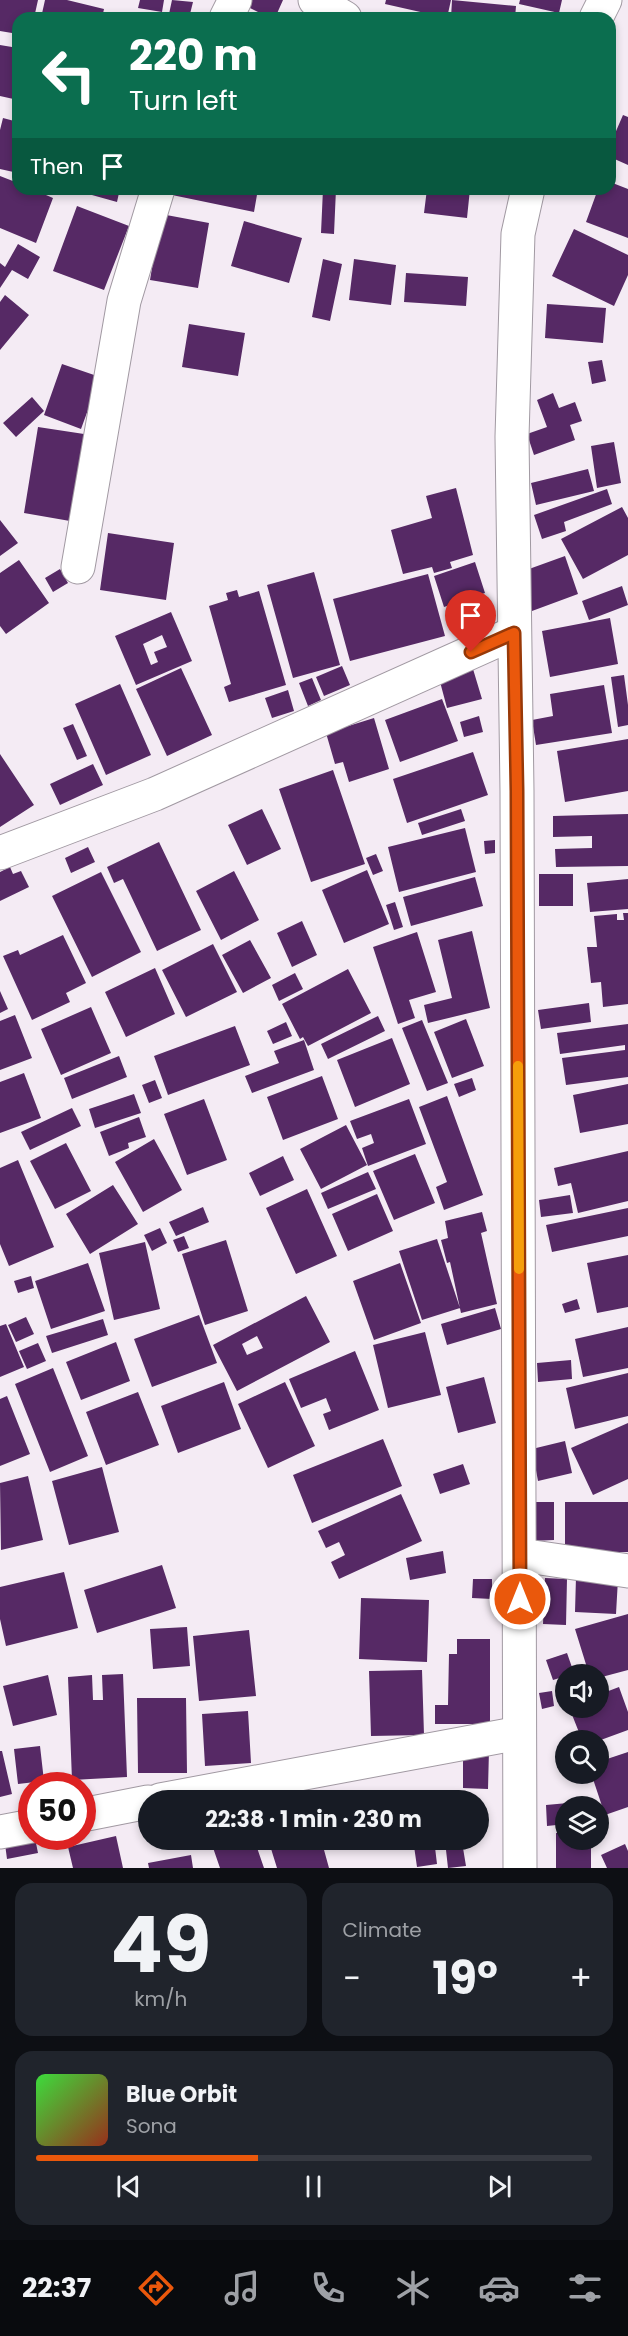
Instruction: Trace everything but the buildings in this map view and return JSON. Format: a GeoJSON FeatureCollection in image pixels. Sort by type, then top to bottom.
{"type":"FeatureCollection","features":[{"type":"Feature","properties":{"kind":"main road"},"geometry":{"type":"LineString","coordinates":[[315,0],[335,12]]}},
{"type":"Feature","properties":{"kind":"main road"},"geometry":{"type":"LineString","coordinates":[[78,567],[124,301],[156,195]]}},
{"type":"Feature","properties":{"kind":"main road"},"geometry":{"type":"LineString","coordinates":[[520,1868],[517,791],[512,437],[518,234],[527,195]]}},
{"type":"Feature","properties":{"kind":"main road"},"geometry":{"type":"LineString","coordinates":[[0,854],[154,794],[514,633]]}},
{"type":"Feature","properties":{"kind":"main road"},"geometry":{"type":"LineString","coordinates":[[520,1555],[628,1571]]}},
{"type":"Feature","properties":{"kind":"main road"},"geometry":{"type":"LineString","coordinates":[[214,1790],[519,1733]]}},
{"type":"Feature","properties":{"kind":"main road"},"geometry":{"type":"LineString","coordinates":[[96,1812],[138,1804]]}},
{"type":"Feature","properties":{"kind":"main road"},"geometry":{"type":"LineString","coordinates":[[0,1832],[18,1829]]}},
{"type":"Feature","properties":{"kind":"slow traffic"},"geometry":{"type":"LineString","coordinates":[[518,1066],[519,1269]]}},
{"type":"Feature","properties":{"kind":"route"},"geometry":{"type":"LineString","coordinates":[[471,652],[514,633],[517,791],[520,1599]]}}]}
